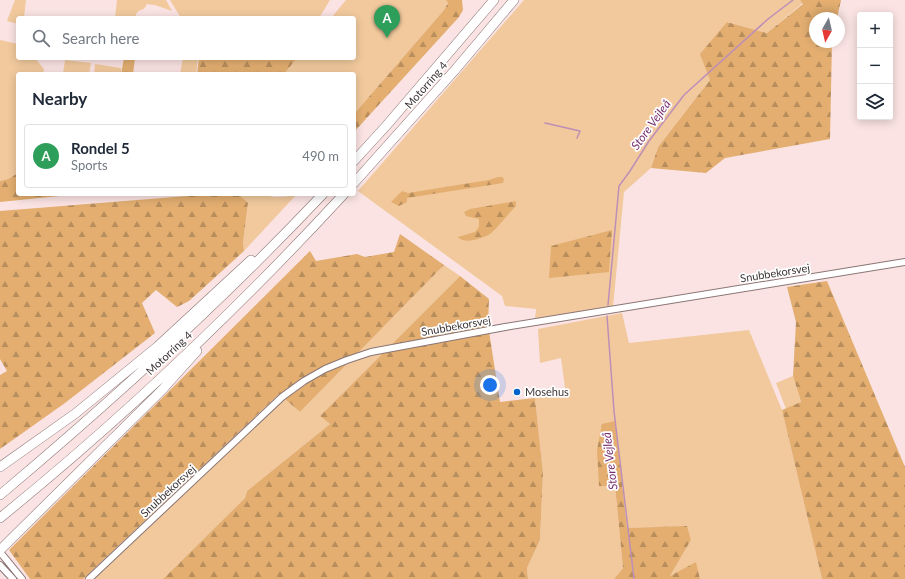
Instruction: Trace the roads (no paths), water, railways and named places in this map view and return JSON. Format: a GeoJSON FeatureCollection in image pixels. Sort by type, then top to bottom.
{"type":"FeatureCollection","features":[{"type":"Feature","properties":{"kind":"highway","name":"Motorring 4"},"geometry":{"type":"LineString","coordinates":[[356,159],[401,109],[494,0]]}},
{"type":"Feature","properties":{"kind":"highway","name":"Motorring 4"},"geometry":{"type":"LineString","coordinates":[[356,181],[445,81],[514,0]]}},
{"type":"Feature","properties":{"kind":"highway","name":"Motorring 4"},"geometry":{"type":"LineString","coordinates":[[0,495],[154,360],[246,274],[321,196]]}},
{"type":"Feature","properties":{"kind":"highway"},"geometry":{"type":"LineString","coordinates":[[0,466],[76,413],[158,346],[242,269],[288,224],[321,196]]}},
{"type":"Feature","properties":{"kind":"highway","name":"Motorring 4"},"geometry":{"type":"LineString","coordinates":[[0,518],[53,474],[133,403],[250,292],[342,196]]}},
{"type":"Feature","properties":{"kind":"highway"},"geometry":{"type":"LineString","coordinates":[[0,551],[162,390],[250,292]]}},
{"type":"Feature","properties":{"kind":"street","name":"Snubbekorsvej"},"geometry":{"type":"LineString","coordinates":[[89,579],[282,397],[315,375],[347,360],[370,352],[408,344],[905,262]]}},
{"type":"Feature","properties":{"kind":"street"},"geometry":{"type":"LineString","coordinates":[[0,551],[22,579]]}},
{"type":"Feature","properties":{"kind":"street"},"geometry":{"type":"LineString","coordinates":[[0,565],[13,579]]}},
{"type":"Feature","properties":{"kind":"waterway","name":"Store Vejleå"},"geometry":{"type":"LineString","coordinates":[[608,305],[619,186],[649,141],[684,95],[768,19],[793,0]]}},
{"type":"Feature","properties":{"kind":"waterway"},"geometry":{"type":"LineString","coordinates":[[545,123],[580,131],[577,138]]}},
{"type":"Feature","properties":{"kind":"waterway","name":"Store Vejleå"},"geometry":{"type":"LineString","coordinates":[[607,316],[614,411],[634,579]]}},
{"type":"Feature","properties":{"kind":"place","name":"Rondel 5"},"geometry":{"type":"Point","coordinates":[387,38]}},
{"type":"Feature","properties":{"kind":"place","name":"Mosehus"},"geometry":{"type":"Point","coordinates":[517,392]}}]}
